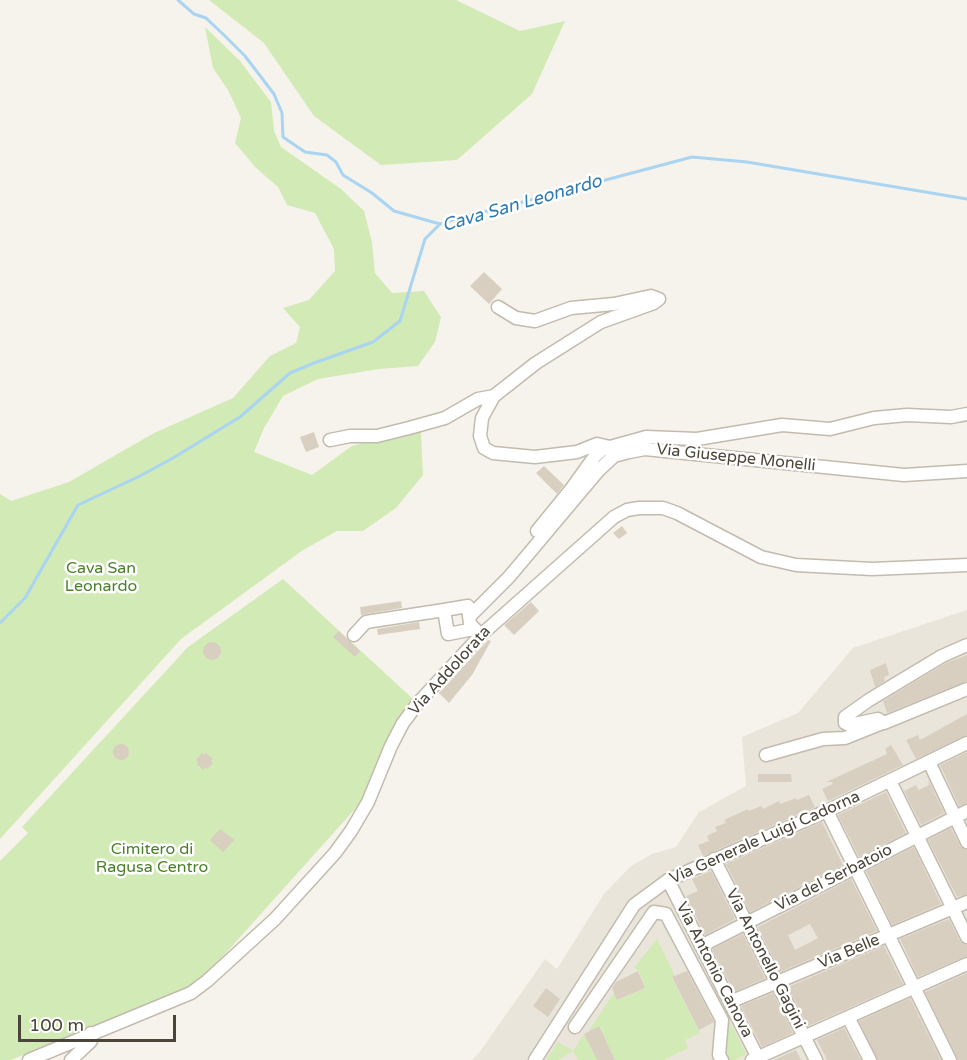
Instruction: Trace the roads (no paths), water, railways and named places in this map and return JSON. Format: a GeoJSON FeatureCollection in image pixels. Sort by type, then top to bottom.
{"type":"FeatureCollection","features":[{"type":"Feature","properties":{"kind":"street"},"geometry":{"type":"LineString","coordinates":[[498,307],[516,318],[535,321],[571,308],[614,304],[651,296],[659,299],[654,303],[601,322],[536,363],[494,396],[482,418],[480,436],[484,448],[493,453],[535,457],[577,452],[597,444],[610,447]]}},
{"type":"Feature","properties":{"kind":"street"},"geometry":{"type":"LineString","coordinates":[[330,440],[350,436],[377,436],[409,428],[445,418],[478,399],[494,396]]}},
{"type":"Feature","properties":{"kind":"street"},"geometry":{"type":"LineString","coordinates":[[509,577],[515,557],[572,488],[595,456],[610,447],[646,437],[697,439],[782,425],[830,429],[874,418],[921,414],[951,417],[967,414]]}},
{"type":"Feature","properties":{"kind":"street","name":"Via Giuseppe Monelli"},"geometry":{"type":"LineString","coordinates":[[470,617],[509,577],[599,470],[614,456],[645,449],[904,475],[967,471]]}},
{"type":"Feature","properties":{"kind":"street","name":"Via Addolorata"},"geometry":{"type":"LineString","coordinates":[[29,1060],[191,993],[275,919],[335,853],[351,831],[368,802],[403,723],[478,632],[602,526],[627,510],[639,507],[663,508],[677,513],[741,548],[760,556],[796,565],[872,569],[967,565]]}},
{"type":"Feature","properties":{"kind":"street"},"geometry":{"type":"LineString","coordinates":[[354,635],[366,622],[468,606],[470,622],[478,632]]}},
{"type":"Feature","properties":{"kind":"street"},"geometry":{"type":"LineString","coordinates":[[444,610],[448,634],[478,632]]}},
{"type":"Feature","properties":{"kind":"street"},"geometry":{"type":"LineString","coordinates":[[884,723],[878,719],[849,725],[844,720],[869,700],[942,656],[967,645]]}},
{"type":"Feature","properties":{"kind":"street"},"geometry":{"type":"LineString","coordinates":[[766,755],[823,739],[845,738],[967,689]]}},
{"type":"Feature","properties":{"kind":"street","name":"Via Generale Luigi Cadorna"},"geometry":{"type":"LineString","coordinates":[[535,1060],[634,905],[669,880],[827,811],[967,743]]}},
{"type":"Feature","properties":{"kind":"street"},"geometry":{"type":"LineString","coordinates":[[928,762],[967,842]]}},
{"type":"Feature","properties":{"kind":"street"},"geometry":{"type":"LineString","coordinates":[[890,782],[967,938]]}},
{"type":"Feature","properties":{"kind":"street"},"geometry":{"type":"LineString","coordinates":[[827,811],[950,1060]]}},
{"type":"Feature","properties":{"kind":"street","name":"Via del Serbatoio"},"geometry":{"type":"LineString","coordinates":[[702,946],[967,811]]}},
{"type":"Feature","properties":{"kind":"street","name":"Via Antonello Gagini"},"geometry":{"type":"LineString","coordinates":[[714,859],[816,1060]]}},
{"type":"Feature","properties":{"kind":"street","name":"Via Antonio Canova"},"geometry":{"type":"LineString","coordinates":[[669,880],[756,1059]]}},
{"type":"Feature","properties":{"kind":"street","name":"Via Belle"},"geometry":{"type":"LineString","coordinates":[[730,1002],[967,902]]}},
{"type":"Feature","properties":{"kind":"street"},"geometry":{"type":"LineString","coordinates":[[575,1027],[654,912],[666,914],[722,1020],[719,1054],[722,1060]]}},
{"type":"Feature","properties":{"kind":"street"},"geometry":{"type":"LineString","coordinates":[[756,1059],[967,964]]}},
{"type":"Feature","properties":{"kind":"street"},"geometry":{"type":"LineString","coordinates":[[848,1017],[870,1060]]}},
{"type":"Feature","properties":{"kind":"street"},"geometry":{"type":"LineString","coordinates":[[71,1060],[91,1041],[91,1033]]}},
{"type":"Feature","properties":{"kind":"waterway"},"geometry":{"type":"LineString","coordinates":[[178,0],[194,14],[206,18],[245,56],[274,94],[282,113],[283,137],[305,152],[327,155],[336,162],[343,175],[372,193],[394,211],[440,224]]}},
{"type":"Feature","properties":{"kind":"waterway","name":"Cava San Leonardo"},"geometry":{"type":"LineString","coordinates":[[0,623],[25,598],[78,505],[140,476],[240,417],[290,373],[373,342],[400,321],[425,239],[440,224],[477,212],[489,211],[692,157],[747,162],[967,199]]}},
{"type":"Feature","properties":{"kind":"park label","name":"Cimitero di Ragusa Centro"},"geometry":{"type":"Point","coordinates":[152,859]}}]}
